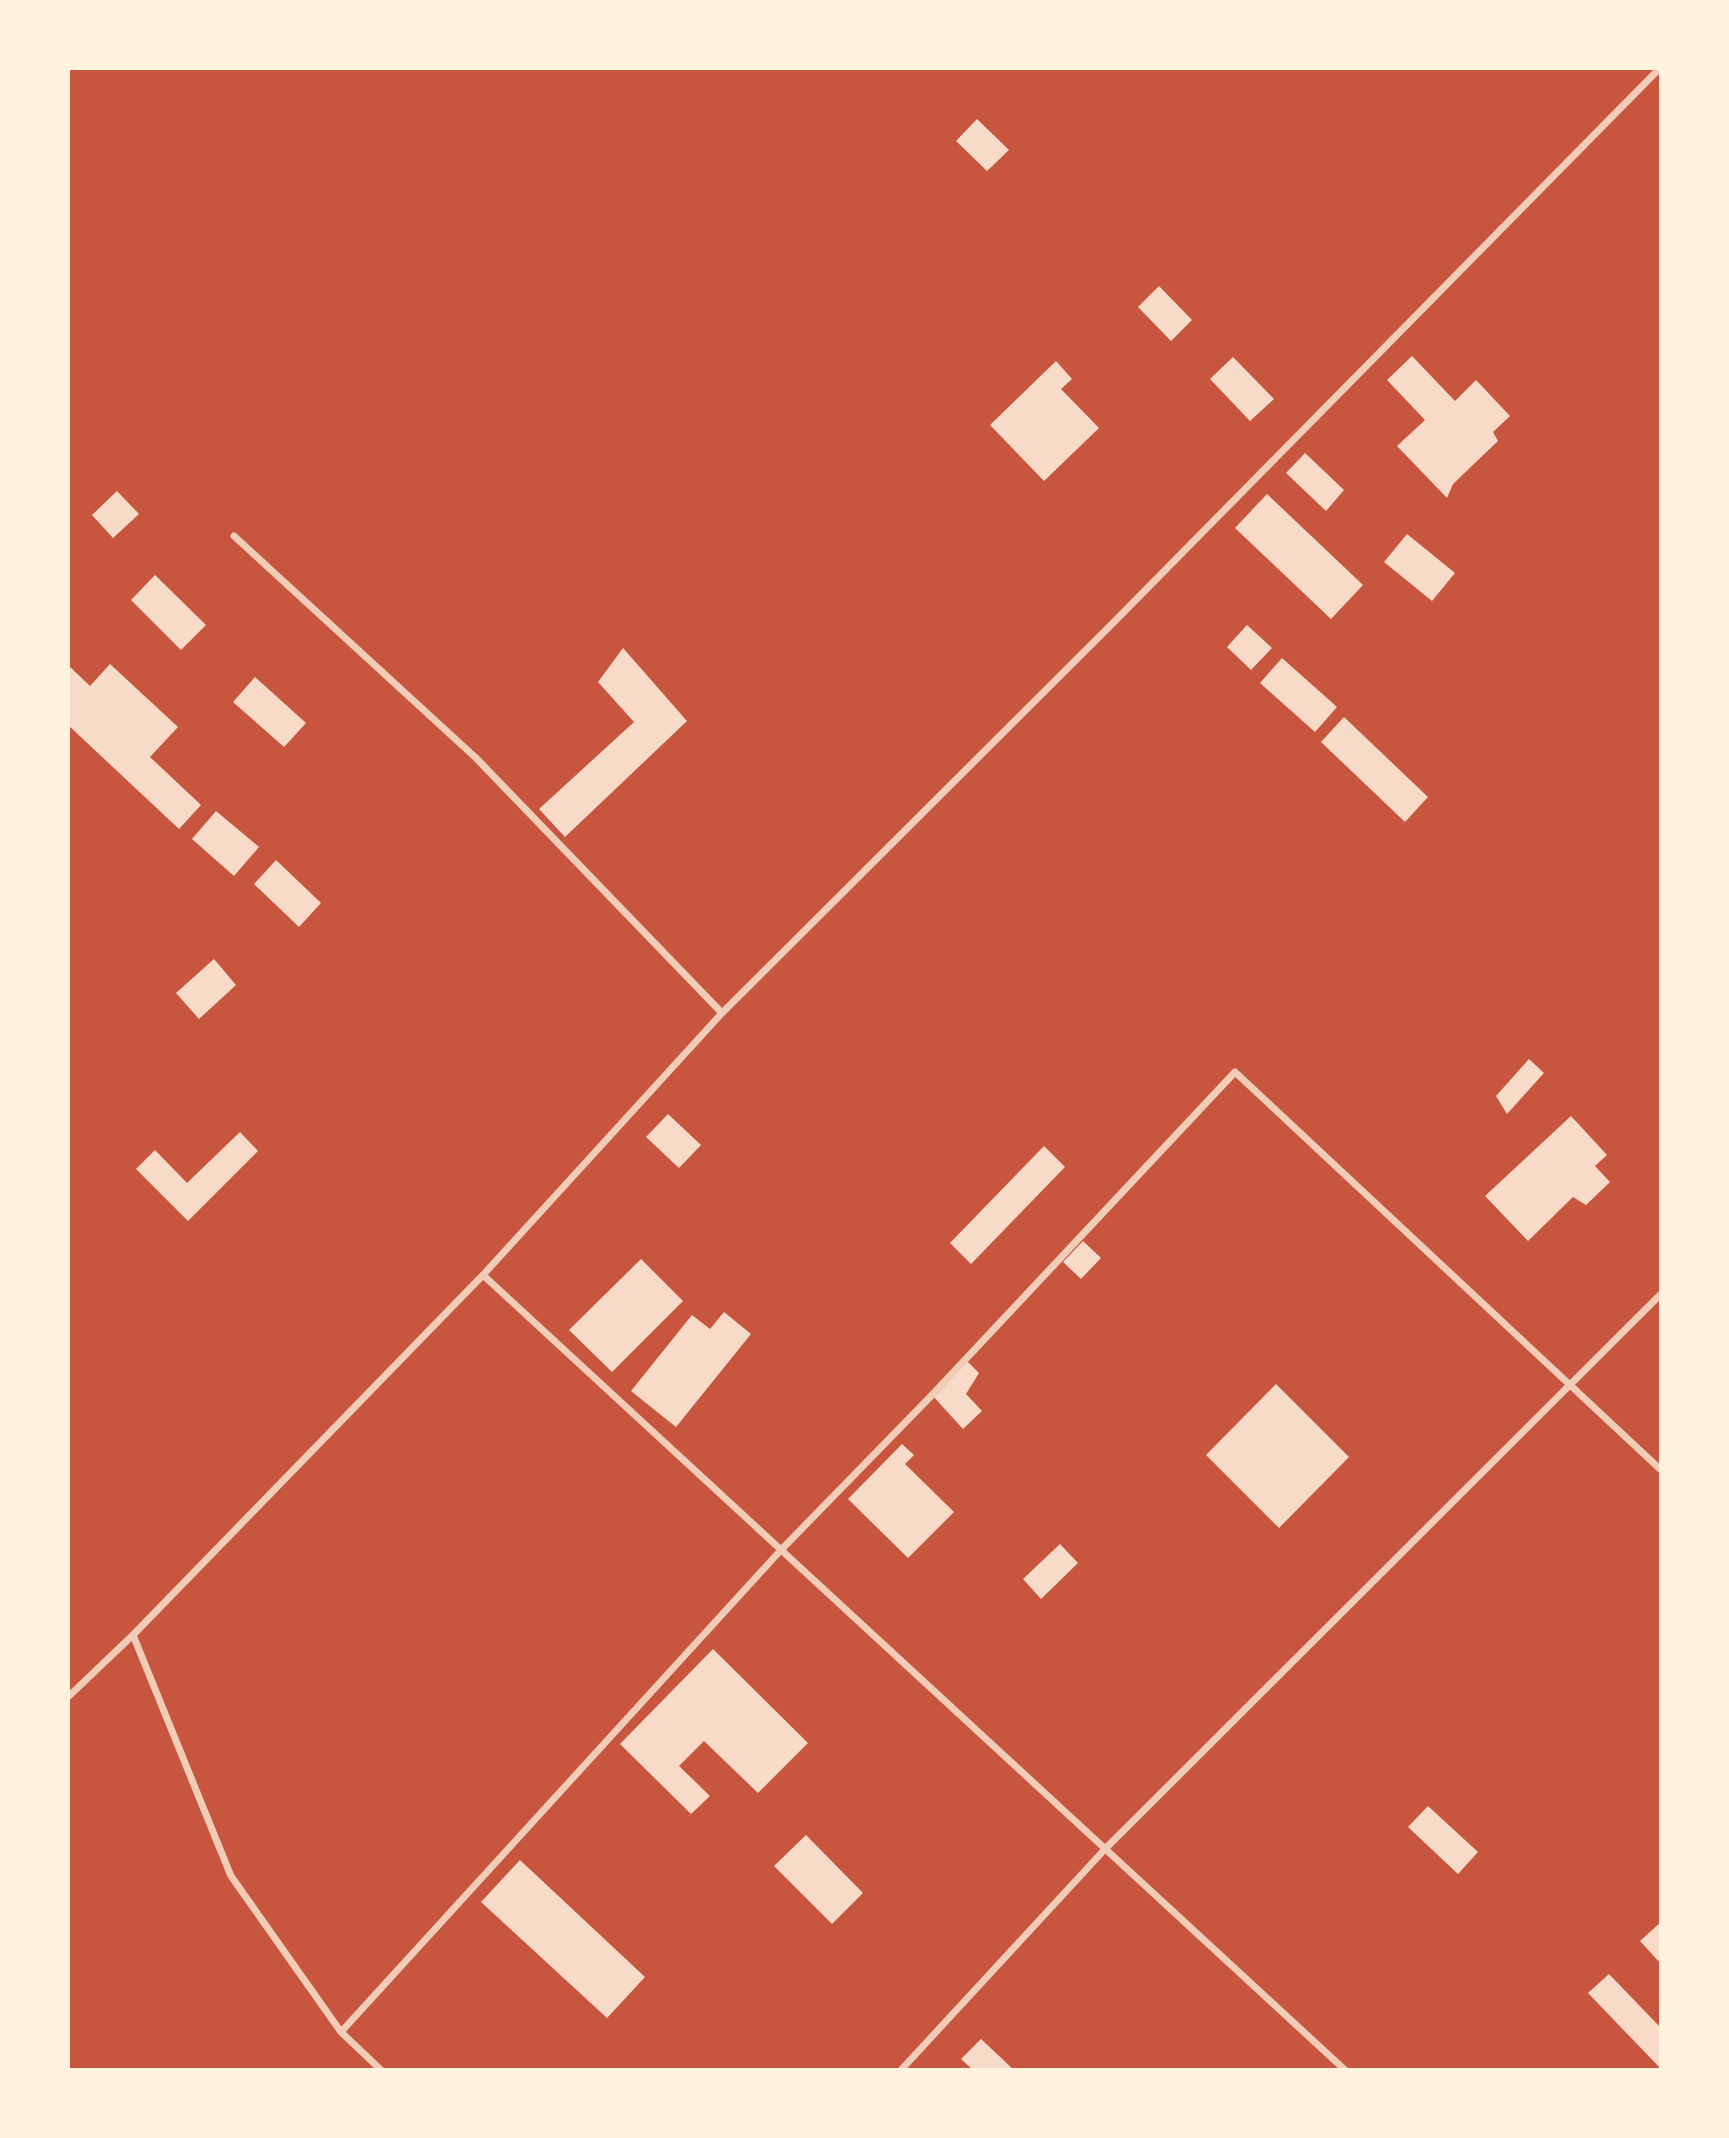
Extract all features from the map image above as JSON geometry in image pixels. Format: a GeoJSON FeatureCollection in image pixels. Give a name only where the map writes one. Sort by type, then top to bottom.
{"type":"FeatureCollection","features":[{"type":"Feature","properties":{"kind":"street"},"geometry":{"type":"LineString","coordinates":[[68,1697],[133,1635],[483,1275],[722,1013],[1123,613],[1660,68]]}},
{"type":"Feature","properties":{"kind":"street"},"geometry":{"type":"LineString","coordinates":[[234,536],[476,758],[722,1013]]}},
{"type":"Feature","properties":{"kind":"street"},"geometry":{"type":"LineString","coordinates":[[341,2032],[780,1551],[932,1395],[1235,1072],[1569,1387],[1661,1470]]}},
{"type":"Feature","properties":{"kind":"street"},"geometry":{"type":"LineString","coordinates":[[483,1275],[1345,2070]]}},
{"type":"Feature","properties":{"kind":"street"},"geometry":{"type":"LineString","coordinates":[[901,2070],[1106,1848],[1661,1294]]}},
{"type":"Feature","properties":{"kind":"street"},"geometry":{"type":"LineString","coordinates":[[133,1635],[231,1876],[341,2032],[380,2070]]}},
{"type":"Feature","properties":{"kind":"building"},"geometry":{"type":"Polygon","coordinates":[[[977,119],[1009,150],[987,171],[956,141],[977,119]]]}},
{"type":"Feature","properties":{"kind":"building"},"geometry":{"type":"Polygon","coordinates":[[[1159,286],[1192,320],[1171,341],[1138,307],[1159,286]]]}},
{"type":"Feature","properties":{"kind":"building"},"geometry":{"type":"Polygon","coordinates":[[[1412,356],[1455,401],[1476,380],[1510,416],[1493,432],[1498,441],[1453,484],[1447,498],[1397,446],[1425,420],[1387,380],[1412,356]]]}},
{"type":"Feature","properties":{"kind":"building"},"geometry":{"type":"Polygon","coordinates":[[[1233,357],[1274,399],[1250,421],[1210,379],[1233,357]]]}},
{"type":"Feature","properties":{"kind":"building"},"geometry":{"type":"Polygon","coordinates":[[[1056,361],[1072,379],[1061,389],[1099,428],[1044,481],[990,425],[1056,361]]]}},
{"type":"Feature","properties":{"kind":"building"},"geometry":{"type":"Polygon","coordinates":[[[1305,453],[1344,490],[1326,511],[1286,473],[1305,453]]]}},
{"type":"Feature","properties":{"kind":"building"},"geometry":{"type":"Polygon","coordinates":[[[117,491],[139,514],[113,538],[92,515],[117,491]]]}},
{"type":"Feature","properties":{"kind":"building"},"geometry":{"type":"Polygon","coordinates":[[[1267,494],[1363,585],[1331,619],[1235,528],[1267,494]]]}},
{"type":"Feature","properties":{"kind":"building"},"geometry":{"type":"Polygon","coordinates":[[[1407,534],[1455,573],[1432,601],[1384,562],[1407,534]]]}},
{"type":"Feature","properties":{"kind":"building"},"geometry":{"type":"Polygon","coordinates":[[[155,575],[206,625],[181,650],[131,600],[155,575]]]}},
{"type":"Feature","properties":{"kind":"building"},"geometry":{"type":"Polygon","coordinates":[[[1247,625],[1272,648],[1251,670],[1227,647],[1247,625]]]}},
{"type":"Feature","properties":{"kind":"building"},"geometry":{"type":"Polygon","coordinates":[[[623,648],[687,721],[565,837],[539,809],[634,722],[598,682],[623,648]]]}},
{"type":"Feature","properties":{"kind":"building"},"geometry":{"type":"Polygon","coordinates":[[[1282,658],[1337,707],[1315,732],[1260,683],[1282,658]]]}},
{"type":"Feature","properties":{"kind":"building"},"geometry":{"type":"Polygon","coordinates":[[[110,664],[178,727],[150,757],[201,805],[179,829],[68,725],[68,665],[90,686],[110,664]]]}},
{"type":"Feature","properties":{"kind":"building"},"geometry":{"type":"Polygon","coordinates":[[[255,677],[306,723],[284,747],[233,702],[255,677]]]}},
{"type":"Feature","properties":{"kind":"building"},"geometry":{"type":"Polygon","coordinates":[[[1344,717],[1428,797],[1405,822],[1321,742],[1344,717]]]}},
{"type":"Feature","properties":{"kind":"building"},"geometry":{"type":"Polygon","coordinates":[[[216,811],[259,847],[234,876],[192,839],[216,811]]]}},
{"type":"Feature","properties":{"kind":"building"},"geometry":{"type":"Polygon","coordinates":[[[276,860],[321,903],[299,927],[254,884],[276,860]]]}},
{"type":"Feature","properties":{"kind":"building"},"geometry":{"type":"Polygon","coordinates":[[[214,959],[236,985],[199,1019],[176,993],[214,959]]]}},
{"type":"Feature","properties":{"kind":"building"},"geometry":{"type":"Polygon","coordinates":[[[1529,1059],[1544,1073],[1507,1114],[1496,1096],[1529,1059]]]}},
{"type":"Feature","properties":{"kind":"building"},"geometry":{"type":"Polygon","coordinates":[[[668,1114],[701,1145],[679,1168],[646,1137],[668,1114]]]}},
{"type":"Feature","properties":{"kind":"building"},"geometry":{"type":"Polygon","coordinates":[[[1571,1116],[1607,1155],[1595,1166],[1610,1182],[1586,1205],[1573,1197],[1528,1241],[1485,1196],[1571,1116]]]}},
{"type":"Feature","properties":{"kind":"building"},"geometry":{"type":"Polygon","coordinates":[[[240,1132],[258,1151],[188,1221],[136,1169],[155,1150],[187,1183],[240,1132]]]}},
{"type":"Feature","properties":{"kind":"building"},"geometry":{"type":"Polygon","coordinates":[[[1044,1146],[1065,1167],[971,1264],[950,1243],[1044,1146]]]}},
{"type":"Feature","properties":{"kind":"building"},"geometry":{"type":"Polygon","coordinates":[[[1083,1241],[1101,1258],[1081,1279],[1063,1262],[1083,1241]]]}},
{"type":"Feature","properties":{"kind":"building"},"geometry":{"type":"Polygon","coordinates":[[[641,1259],[683,1301],[612,1372],[569,1330],[641,1259]]]}},
{"type":"Feature","properties":{"kind":"building"},"geometry":{"type":"Polygon","coordinates":[[[724,1312],[751,1334],[676,1427],[631,1391],[692,1315],[710,1329],[724,1312]]]}},
{"type":"Feature","properties":{"kind":"building"},"geometry":{"type":"Polygon","coordinates":[[[967,1361],[979,1373],[966,1394],[982,1411],[963,1429],[932,1395],[967,1361]]]}},
{"type":"Feature","properties":{"kind":"building"},"geometry":{"type":"Polygon","coordinates":[[[1276,1384],[1349,1457],[1279,1528],[1206,1455],[1276,1384]]]}},
{"type":"Feature","properties":{"kind":"building"},"geometry":{"type":"Polygon","coordinates":[[[902,1444],[914,1455],[905,1464],[954,1512],[908,1558],[848,1499],[902,1444]]]}},
{"type":"Feature","properties":{"kind":"building"},"geometry":{"type":"Polygon","coordinates":[[[1060,1544],[1078,1563],[1041,1599],[1023,1579],[1060,1544]]]}},
{"type":"Feature","properties":{"kind":"building"},"geometry":{"type":"Polygon","coordinates":[[[713,1649],[808,1743],[758,1793],[704,1741],[679,1766],[710,1796],[691,1814],[620,1744],[713,1649]]]}},
{"type":"Feature","properties":{"kind":"building"},"geometry":{"type":"Polygon","coordinates":[[[1428,1806],[1478,1852],[1458,1874],[1408,1827],[1428,1806]]]}},
{"type":"Feature","properties":{"kind":"building"},"geometry":{"type":"Polygon","coordinates":[[[806,1835],[863,1893],[832,1924],[774,1866],[806,1835]]]}},
{"type":"Feature","properties":{"kind":"building"},"geometry":{"type":"Polygon","coordinates":[[[520,1860],[645,1977],[607,2018],[481,1902],[520,1860]]]}},
{"type":"Feature","properties":{"kind":"building"},"geometry":{"type":"Polygon","coordinates":[[[1661,1922],[1661,1964],[1640,1941],[1661,1922]]]}},
{"type":"Feature","properties":{"kind":"building"},"geometry":{"type":"Polygon","coordinates":[[[1609,1974],[1661,2028],[1661,2069],[1588,1993],[1609,1974]]]}},
{"type":"Feature","properties":{"kind":"building"},"geometry":{"type":"Polygon","coordinates":[[[981,2039],[1014,2070],[973,2070],[961,2059],[981,2039]]]}}]}
